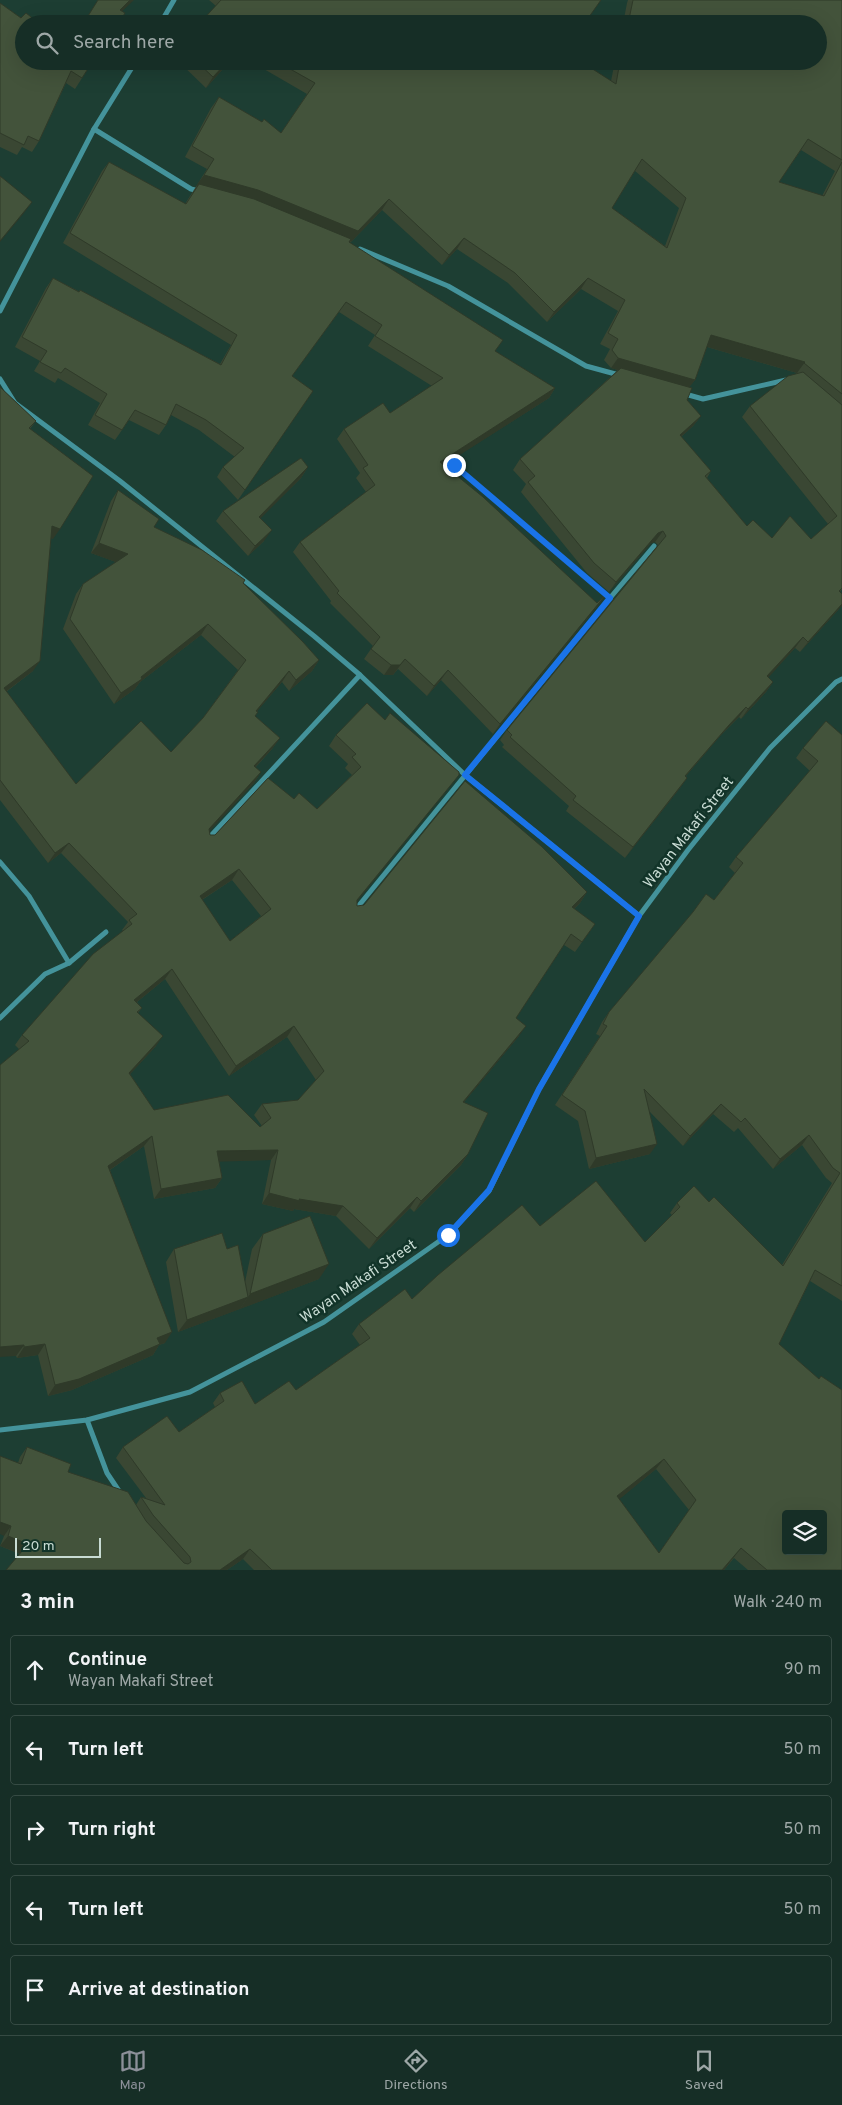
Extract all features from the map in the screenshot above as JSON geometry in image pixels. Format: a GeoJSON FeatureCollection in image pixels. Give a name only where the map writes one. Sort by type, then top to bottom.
{"type":"FeatureCollection","features":[{"type":"Feature","properties":{"kind":"street"},"geometry":{"type":"LineString","coordinates":[[165,15],[174,0]]}},
{"type":"Feature","properties":{"kind":"street"},"geometry":{"type":"LineString","coordinates":[[0,311],[94,129],[130,70]]}},
{"type":"Feature","properties":{"kind":"street"},"geometry":{"type":"LineString","coordinates":[[94,129],[191,189],[210,194]]}},
{"type":"Feature","properties":{"kind":"street"},"geometry":{"type":"LineString","coordinates":[[356,248],[448,286],[586,366],[622,376]]}},
{"type":"Feature","properties":{"kind":"street"},"geometry":{"type":"LineString","coordinates":[[676,392],[703,399],[797,378]]}},
{"type":"Feature","properties":{"kind":"street"},"geometry":{"type":"LineString","coordinates":[[0,379],[15,402],[128,488],[314,636],[360,675],[465,775],[639,916]]}},
{"type":"Feature","properties":{"kind":"street"},"geometry":{"type":"LineString","coordinates":[[353,913],[654,546]]}},
{"type":"Feature","properties":{"kind":"street"},"geometry":{"type":"LineString","coordinates":[[205,842],[360,675]]}},
{"type":"Feature","properties":{"kind":"street","name":"Wayan Makafi Street"},"geometry":{"type":"LineString","coordinates":[[0,1430],[88,1420],[190,1392],[324,1322],[448,1235],[489,1190],[539,1089],[639,916],[688,850],[770,748],[836,682],[842,679]]}},
{"type":"Feature","properties":{"kind":"street"},"geometry":{"type":"LineString","coordinates":[[0,862],[29,896],[69,963]]}},
{"type":"Feature","properties":{"kind":"street"},"geometry":{"type":"LineString","coordinates":[[0,1018],[45,974],[69,963],[106,932]]}},
{"type":"Feature","properties":{"kind":"street"},"geometry":{"type":"LineString","coordinates":[[88,1420],[107,1473],[122,1496]]}},
{"type":"Feature","properties":{"kind":"lane"},"geometry":{"type":"LineString","coordinates":[[454,465],[610,598]]}},
{"type":"Feature","properties":{"kind":"building"},"geometry":{"type":"Polygon","coordinates":[[[98,0],[130,0],[120,10],[125,13],[124,15],[89,15],[98,0]]]}},
{"type":"Feature","properties":{"kind":"building"},"geometry":{"type":"Polygon","coordinates":[[[221,0],[601,0],[590,15],[207,15],[221,0]]]}},
{"type":"Feature","properties":{"kind":"building"},"geometry":{"type":"Polygon","coordinates":[[[633,0],[842,0],[842,160],[808,139],[779,182],[824,196],[842,162],[842,394],[805,362],[711,335],[695,380],[618,358],[612,350],[618,339],[608,333],[625,300],[588,278],[554,312],[515,273],[464,238],[449,255],[389,199],[358,231],[258,190],[204,175],[214,159],[192,146],[219,97],[262,122],[264,119],[281,133],[315,83],[292,70],[594,70],[616,84],[618,70],[827,70],[827,15],[630,15],[633,0]],[[642,159],[612,208],[667,248],[686,198],[642,159]]]}},
{"type":"Feature","properties":{"kind":"building"},"geometry":{"type":"Polygon","coordinates":[[[0,3],[17,15],[15,15],[15,70],[87,70],[82,78],[71,71],[39,141],[28,136],[24,145],[0,133],[0,3]]]}},
{"type":"Feature","properties":{"kind":"building"},"geometry":{"type":"Polygon","coordinates":[[[206,70],[220,70],[213,77],[206,70]]]}},
{"type":"Feature","properties":{"kind":"building"},"geometry":{"type":"Polygon","coordinates":[[[109,162],[186,204],[199,184],[254,199],[351,239],[349,242],[503,340],[495,351],[555,388],[440,462],[483,497],[597,603],[608,592],[500,724],[448,670],[434,686],[405,659],[400,665],[391,665],[371,649],[380,637],[337,593],[339,591],[300,542],[375,485],[363,468],[368,465],[344,429],[383,403],[390,413],[443,378],[375,336],[382,325],[346,302],[292,376],[313,391],[245,490],[223,467],[244,448],[206,420],[176,404],[166,425],[135,410],[122,430],[95,415],[107,394],[65,368],[61,373],[40,362],[47,351],[22,337],[53,278],[79,292],[80,290],[221,365],[237,335],[70,233],[109,162]]]}},
{"type":"Feature","properties":{"kind":"building"},"geometry":{"type":"Polygon","coordinates":[[[0,176],[32,202],[0,241],[0,176]]]}},
{"type":"Feature","properties":{"kind":"building"},"geometry":{"type":"Polygon","coordinates":[[[621,368],[692,388],[687,400],[701,416],[680,435],[711,471],[705,476],[747,526],[753,520],[772,538],[790,516],[811,539],[837,516],[750,406],[788,376],[803,372],[842,405],[842,588],[839,591],[842,594],[842,604],[808,642],[803,637],[767,676],[773,682],[748,709],[746,707],[729,725],[685,776],[687,778],[633,847],[573,800],[576,796],[510,737],[512,735],[507,730],[666,536],[663,531],[658,533],[616,582],[594,563],[528,482],[535,476],[520,459],[621,368]]]}},
{"type":"Feature","properties":{"kind":"building"},"geometry":{"type":"Polygon","coordinates":[[[0,387],[36,421],[29,428],[93,476],[60,529],[52,526],[40,661],[4,688],[76,784],[141,721],[171,752],[203,718],[246,660],[208,624],[141,677],[142,679],[121,693],[70,619],[83,584],[128,554],[99,543],[118,490],[159,519],[154,527],[202,550],[245,580],[243,583],[319,660],[296,680],[289,671],[256,711],[258,712],[255,716],[280,738],[254,766],[261,772],[209,829],[210,835],[215,835],[268,778],[294,799],[299,793],[317,809],[361,767],[352,757],[356,754],[336,735],[367,703],[385,720],[390,713],[459,772],[459,775],[357,900],[357,906],[364,905],[465,781],[541,846],[587,892],[572,907],[595,924],[582,942],[571,934],[516,1018],[526,1026],[463,1102],[488,1113],[468,1154],[421,1201],[417,1197],[377,1238],[343,1206],[299,1199],[300,1201],[269,1193],[278,1150],[217,1151],[222,1178],[161,1189],[152,1136],[108,1166],[172,1332],[157,1338],[160,1344],[79,1379],[55,1385],[45,1344],[24,1347],[24,1345],[0,1347],[0,1065],[29,1041],[22,1035],[93,954],[132,924],[129,920],[137,914],[69,843],[55,853],[0,780],[0,387]],[[239,869],[200,896],[230,941],[271,909],[239,869]],[[172,969],[134,1000],[142,1008],[137,1012],[163,1036],[129,1073],[154,1110],[228,1095],[260,1127],[271,1118],[262,1104],[298,1100],[324,1071],[294,1026],[236,1066],[172,969]]]}},
{"type":"Feature","properties":{"kind":"building"},"geometry":{"type":"Polygon","coordinates":[[[301,458],[308,467],[259,517],[272,530],[255,546],[223,511],[301,458]]]}},
{"type":"Feature","properties":{"kind":"building"},"geometry":{"type":"Polygon","coordinates":[[[826,721],[842,735],[842,1286],[815,1270],[779,1344],[819,1379],[821,1376],[842,1390],[842,1570],[767,1570],[741,1548],[722,1570],[272,1570],[250,1549],[220,1570],[6,1570],[28,1544],[8,1536],[11,1526],[0,1522],[0,1456],[21,1464],[27,1447],[71,1464],[68,1472],[128,1492],[146,1521],[184,1563],[188,1564],[191,1562],[190,1557],[153,1515],[141,1497],[165,1505],[123,1447],[167,1416],[179,1432],[224,1401],[220,1393],[242,1381],[255,1404],[289,1381],[296,1390],[370,1338],[359,1324],[405,1289],[412,1299],[522,1205],[540,1226],[596,1181],[645,1242],[680,1207],[677,1203],[694,1186],[709,1202],[714,1197],[783,1266],[840,1173],[833,1168],[809,1135],[780,1159],[745,1118],[741,1122],[721,1104],[690,1136],[644,1089],[657,1144],[596,1158],[585,1111],[562,1095],[607,1026],[603,1024],[609,1012],[706,894],[714,900],[743,863],[736,857],[818,761],[803,748],[826,721]],[[664,1459],[617,1496],[659,1553],[696,1500],[664,1459]]]}},
{"type":"Feature","properties":{"kind":"building"},"geometry":{"type":"Polygon","coordinates":[[[310,1216],[329,1264],[250,1294],[263,1234],[310,1216]]]}},
{"type":"Feature","properties":{"kind":"building"},"geometry":{"type":"Polygon","coordinates":[[[222,1233],[227,1249],[238,1245],[248,1297],[187,1320],[174,1249],[222,1233]]]}},
{"type":"Feature","properties":{"kind":"route"},"geometry":{"type":"LineString","coordinates":[[448,1235],[489,1190],[539,1089],[639,916],[465,775],[610,598],[454,465]]}}]}
